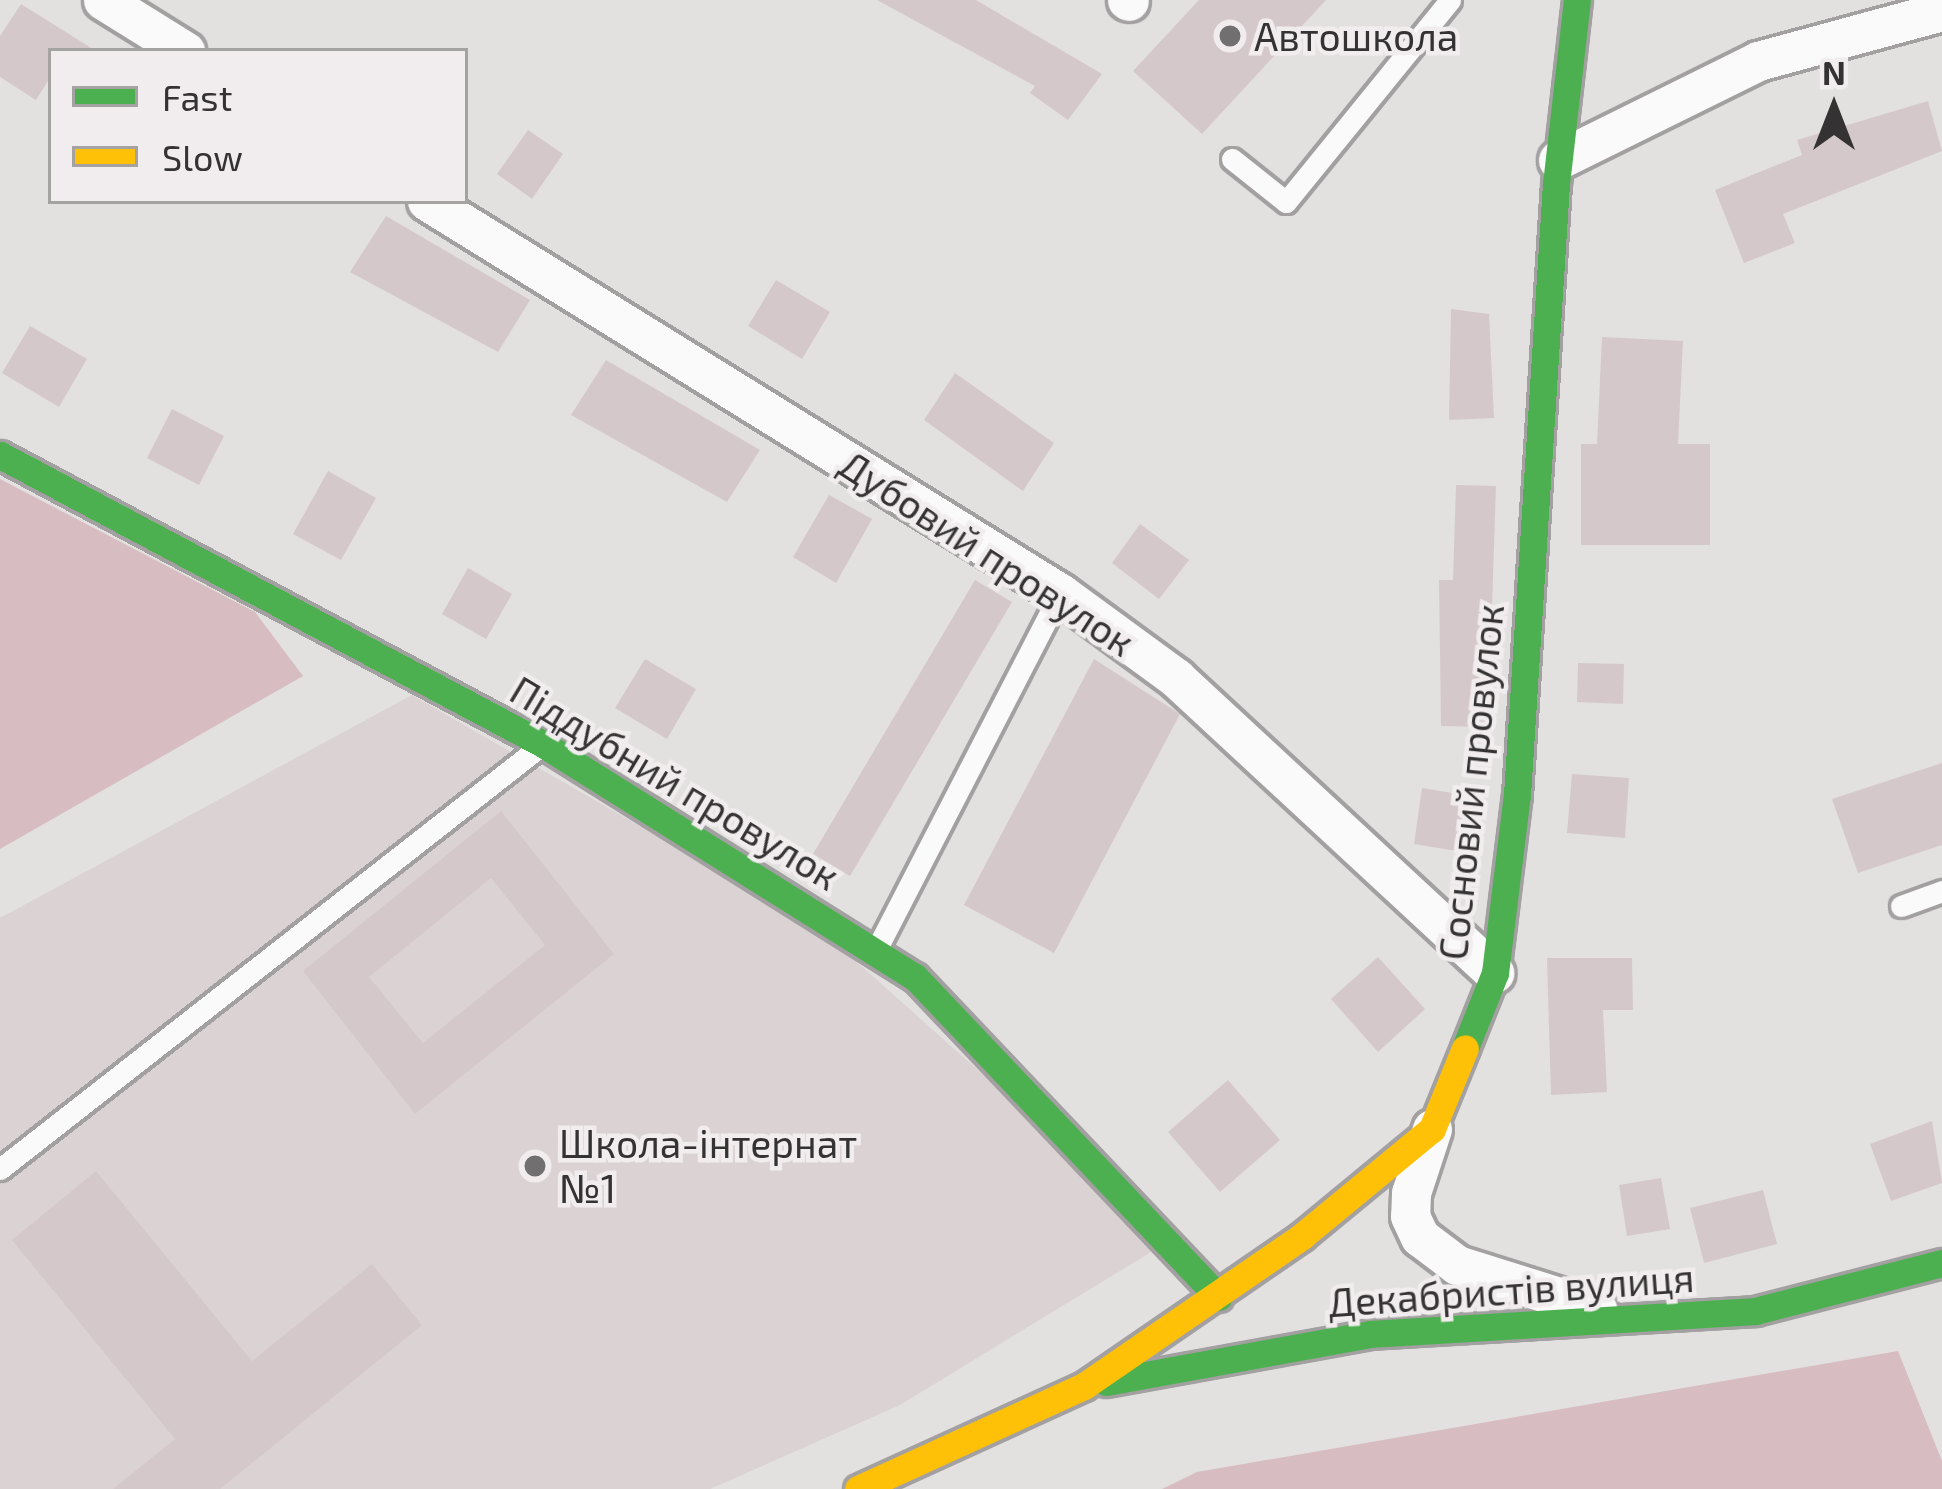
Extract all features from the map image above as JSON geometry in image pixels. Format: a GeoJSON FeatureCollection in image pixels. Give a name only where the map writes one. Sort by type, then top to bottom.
{"type":"FeatureCollection","features":[{"type":"Feature","properties":{"kind":"street"},"geometry":{"type":"LineString","coordinates":[[103,0],[180,48]]}},
{"type":"Feature","properties":{"kind":"street","name":"Сосновий провулок"},"geometry":{"type":"LineString","coordinates":[[1084,1386],[1220,1297],[1432,1130],[1495,973],[1516,795],[1558,160],[1577,0]]}},
{"type":"Feature","properties":{"kind":"street"},"geometry":{"type":"LineString","coordinates":[[1558,160],[1758,61],[1942,11]]}},
{"type":"Feature","properties":{"kind":"street","name":"Дубовий провулок"},"geometry":{"type":"LineString","coordinates":[[433,204],[1060,593],[1176,678],[1495,973]]}},
{"type":"Feature","properties":{"kind":"street","name":"Піддубний провулок"},"geometry":{"type":"LineString","coordinates":[[0,455],[543,744],[915,977],[1220,1297]]}},
{"type":"Feature","properties":{"kind":"street"},"geometry":{"type":"LineString","coordinates":[[1432,1130],[1411,1192],[1410,1216],[1420,1237],[1457,1265],[1630,1319]]}},
{"type":"Feature","properties":{"kind":"street","name":"Декабристів вулиця"},"geometry":{"type":"LineString","coordinates":[[1084,1386],[1370,1334],[1755,1311],[1942,1263]]}},
{"type":"Feature","properties":{"kind":"street"},"geometry":{"type":"LineString","coordinates":[[858,1489],[1084,1386]]}},
{"type":"Feature","properties":{"kind":"lane"},"geometry":{"type":"LineString","coordinates":[[1232,159],[1286,202],[1450,0]]}},
{"type":"Feature","properties":{"kind":"lane"},"geometry":{"type":"LineString","coordinates":[[875,952],[1060,593]]}},
{"type":"Feature","properties":{"kind":"lane"},"geometry":{"type":"LineString","coordinates":[[0,1169],[543,744]]}},
{"type":"Feature","properties":{"kind":"lane"},"geometry":{"type":"LineString","coordinates":[[1901,906],[1942,891]]}},
{"type":"Feature","properties":{"kind":"shaded area"},"geometry":{"type":"Polygon","coordinates":[[[0,479],[255,612],[303,676],[0,849],[0,479]]]}},
{"type":"Feature","properties":{"kind":"shaded area","name":"Школа-інтернат №1"},"geometry":{"type":"Polygon","coordinates":[[[412,695],[822,931],[989,1080],[1151,1252],[900,1405],[710,1489],[0,1489],[0,918],[412,695]]]}},
{"type":"Feature","properties":{"kind":"shaded area"},"geometry":{"type":"Polygon","coordinates":[[[1898,1351],[1942,1461],[1942,1489],[1162,1489],[1197,1472],[1898,1351]]]}},
{"type":"Feature","properties":{"kind":"building"},"geometry":{"type":"Polygon","coordinates":[[[877,0],[976,0],[1102,74],[1068,120],[1030,93],[1035,86],[877,0]]]}},
{"type":"Feature","properties":{"kind":"building","name":"Автошкола"},"geometry":{"type":"Polygon","coordinates":[[[1199,0],[1326,0],[1202,134],[1133,71],[1199,0]]]}},
{"type":"Feature","properties":{"kind":"building"},"geometry":{"type":"Polygon","coordinates":[[[21,4],[91,48],[48,48],[48,81],[36,100],[0,77],[0,36],[21,4]]]}},
{"type":"Feature","properties":{"kind":"building"},"geometry":{"type":"Polygon","coordinates":[[[1928,101],[1942,151],[1783,214],[1795,243],[1744,263],[1715,190],[1802,155],[1797,140],[1928,101]]]}},
{"type":"Feature","properties":{"kind":"building"},"geometry":{"type":"Polygon","coordinates":[[[528,130],[563,154],[532,199],[497,174],[528,130]]]}},
{"type":"Feature","properties":{"kind":"building"},"geometry":{"type":"Polygon","coordinates":[[[386,216],[530,300],[498,352],[350,272],[386,216]]]}},
{"type":"Feature","properties":{"kind":"building"},"geometry":{"type":"Polygon","coordinates":[[[776,280],[830,312],[802,359],[748,326],[776,280]]]}},
{"type":"Feature","properties":{"kind":"building"},"geometry":{"type":"Polygon","coordinates":[[[1451,309],[1489,314],[1494,418],[1449,420],[1451,309]]]}},
{"type":"Feature","properties":{"kind":"building"},"geometry":{"type":"Polygon","coordinates":[[[30,326],[87,359],[59,407],[2,373],[30,326]]]}},
{"type":"Feature","properties":{"kind":"building"},"geometry":{"type":"Polygon","coordinates":[[[1602,337],[1683,341],[1678,444],[1710,444],[1710,545],[1581,545],[1581,444],[1597,444],[1602,337]]]}},
{"type":"Feature","properties":{"kind":"building"},"geometry":{"type":"Polygon","coordinates":[[[606,360],[760,450],[727,502],[571,415],[606,360]]]}},
{"type":"Feature","properties":{"kind":"building"},"geometry":{"type":"Polygon","coordinates":[[[955,373],[1054,443],[1023,491],[924,420],[955,373]]]}},
{"type":"Feature","properties":{"kind":"building"},"geometry":{"type":"Polygon","coordinates":[[[172,409],[224,436],[199,485],[147,458],[172,409]]]}},
{"type":"Feature","properties":{"kind":"building"},"geometry":{"type":"Polygon","coordinates":[[[328,471],[376,498],[341,560],[293,534],[328,471]]]}},
{"type":"Feature","properties":{"kind":"building"},"geometry":{"type":"Polygon","coordinates":[[[1456,485],[1496,486],[1488,727],[1441,726],[1439,580],[1453,580],[1456,485]]]}},
{"type":"Feature","properties":{"kind":"building"},"geometry":{"type":"Polygon","coordinates":[[[829,495],[872,519],[836,583],[793,557],[829,495]]]}},
{"type":"Feature","properties":{"kind":"building"},"geometry":{"type":"Polygon","coordinates":[[[1140,524],[1189,560],[1159,599],[1112,563],[1140,524]]]}},
{"type":"Feature","properties":{"kind":"building"},"geometry":{"type":"Polygon","coordinates":[[[468,568],[512,594],[486,639],[442,614],[468,568]]]}},
{"type":"Feature","properties":{"kind":"building"},"geometry":{"type":"Polygon","coordinates":[[[975,580],[1012,602],[850,876],[813,854],[975,580]]]}},
{"type":"Feature","properties":{"kind":"building"},"geometry":{"type":"Polygon","coordinates":[[[645,659],[696,689],[667,739],[615,708],[645,659]]]}},
{"type":"Feature","properties":{"kind":"building"},"geometry":{"type":"Polygon","coordinates":[[[1094,659],[1180,714],[1054,953],[964,905],[1094,659]]]}},
{"type":"Feature","properties":{"kind":"building"},"geometry":{"type":"Polygon","coordinates":[[[1578,663],[1624,664],[1623,704],[1577,702],[1578,663]]]}},
{"type":"Feature","properties":{"kind":"building"},"geometry":{"type":"Polygon","coordinates":[[[1942,763],[1942,845],[1858,873],[1832,799],[1942,763]]]}},
{"type":"Feature","properties":{"kind":"building"},"geometry":{"type":"Polygon","coordinates":[[[1572,774],[1629,778],[1625,838],[1567,833],[1572,774]]]}},
{"type":"Feature","properties":{"kind":"building"},"geometry":{"type":"Polygon","coordinates":[[[1422,788],[1477,797],[1469,853],[1414,844],[1422,788]]]}},
{"type":"Feature","properties":{"kind":"building"},"geometry":{"type":"Polygon","coordinates":[[[501,811],[614,954],[415,1114],[303,971],[501,811]],[[491,878],[369,977],[423,1043],[545,945],[491,878]]]}},
{"type":"Feature","properties":{"kind":"building"},"geometry":{"type":"Polygon","coordinates":[[[1378,957],[1425,1009],[1378,1052],[1331,999],[1378,957]]]}},
{"type":"Feature","properties":{"kind":"building"},"geometry":{"type":"Polygon","coordinates":[[[1547,958],[1632,958],[1633,1010],[1603,1010],[1607,1092],[1551,1095],[1547,958]]]}},
{"type":"Feature","properties":{"kind":"building"},"geometry":{"type":"Polygon","coordinates":[[[1228,1080],[1280,1140],[1220,1192],[1168,1132],[1228,1080]]]}},
{"type":"Feature","properties":{"kind":"building"},"geometry":{"type":"Polygon","coordinates":[[[1932,1121],[1942,1183],[1891,1201],[1870,1144],[1932,1121]]]}},
{"type":"Feature","properties":{"kind":"building"},"geometry":{"type":"Polygon","coordinates":[[[96,1171],[252,1361],[372,1264],[422,1325],[220,1489],[113,1489],[175,1439],[12,1240],[96,1171]]]}},
{"type":"Feature","properties":{"kind":"building"},"geometry":{"type":"Polygon","coordinates":[[[1661,1178],[1670,1229],[1627,1236],[1619,1185],[1661,1178]]]}},
{"type":"Feature","properties":{"kind":"building"},"geometry":{"type":"Polygon","coordinates":[[[1763,1190],[1777,1244],[1704,1263],[1690,1208],[1763,1190]]]}},
{"type":"Feature","properties":{"kind":"traffic: fast"},"geometry":{"type":"LineString","coordinates":[[1465,1048],[1495,973],[1517,795],[1556,184],[1577,0]]}},
{"type":"Feature","properties":{"kind":"traffic: fast"},"geometry":{"type":"LineString","coordinates":[[0,455],[543,744],[915,977],[1219,1297]]}},
{"type":"Feature","properties":{"kind":"traffic: fast"},"geometry":{"type":"LineString","coordinates":[[1106,1382],[1370,1334],[1755,1311],[1942,1263]]}},
{"type":"Feature","properties":{"kind":"traffic: slow"},"geometry":{"type":"LineString","coordinates":[[858,1489],[1084,1386],[1302,1236],[1432,1129],[1465,1048]]}},
{"type":"Feature","properties":{"kind":"place","name":"Автошкола"},"geometry":{"type":"Point","coordinates":[1230,36]}},
{"type":"Feature","properties":{"kind":"place","name":"Школа-інтернат №1"},"geometry":{"type":"Point","coordinates":[535,1166]}}]}
